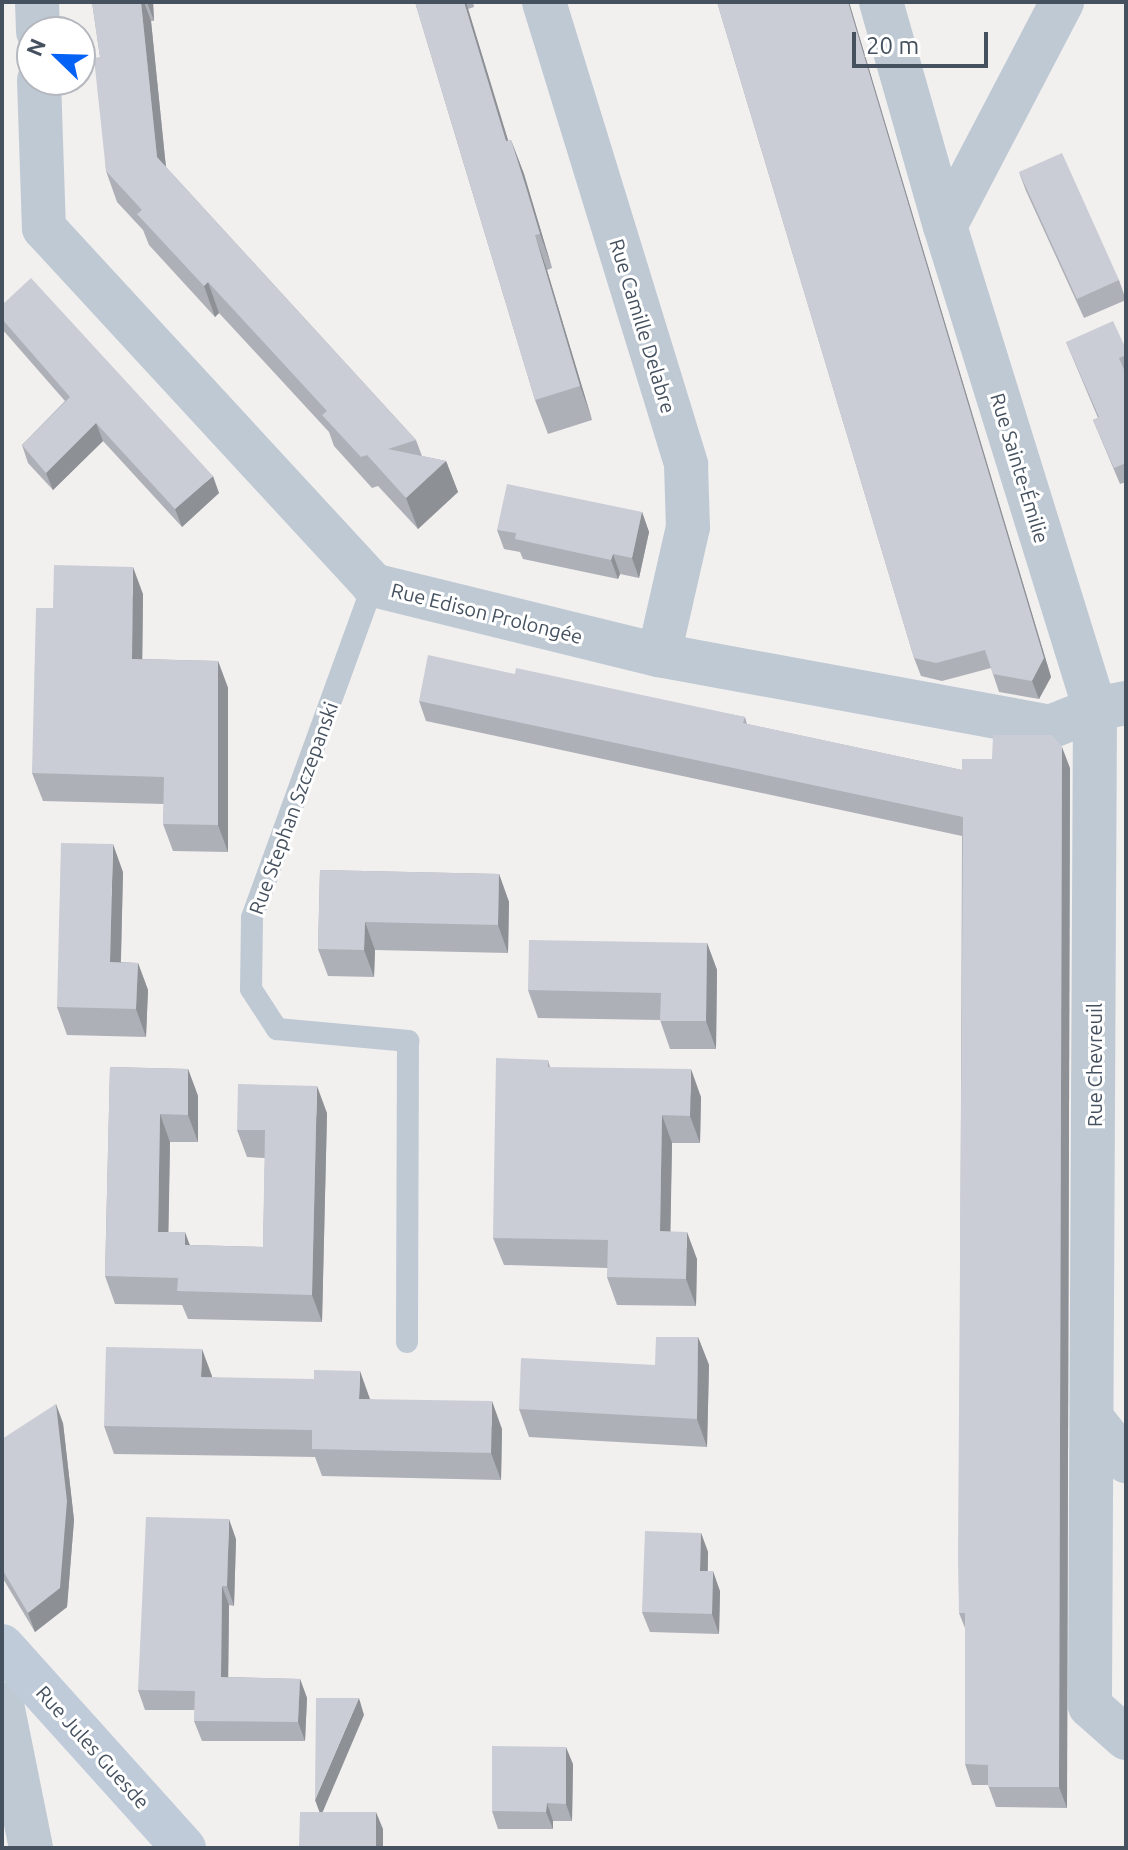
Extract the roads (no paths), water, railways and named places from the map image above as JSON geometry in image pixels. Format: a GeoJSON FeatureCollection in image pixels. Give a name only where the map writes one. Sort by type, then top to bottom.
{"type":"FeatureCollection","features":[{"type":"Feature","properties":{"kind":"street","name":"Rue Camille Delabre"},"geometry":{"type":"LineString","coordinates":[[544,2],[686,465],[688,527],[659,655]]}},
{"type":"Feature","properties":{"kind":"street","name":"Rue Sainte-Émilie"},"geometry":{"type":"LineString","coordinates":[[881,2],[945,226],[1111,706]]}},
{"type":"Feature","properties":{"kind":"street"},"geometry":{"type":"LineString","coordinates":[[945,226],[1062,2]]}},
{"type":"Feature","properties":{"kind":"street","name":"Rue Edison Prolongée"},"geometry":{"type":"LineString","coordinates":[[40,96],[44,228],[373,585],[659,655],[1050,727],[1111,706]]}},
{"type":"Feature","properties":{"kind":"street","name":"Rue Chevreuil"},"geometry":{"type":"LineString","coordinates":[[1111,706],[1093,1420],[1090,1706],[1126,1738]]}},
{"type":"Feature","properties":{"kind":"street"},"geometry":{"type":"LineString","coordinates":[[1093,1420],[1126,1461]]}},
{"type":"Feature","properties":{"kind":"street","name":"Rue Jules Guesde"},"geometry":{"type":"LineString","coordinates":[[6,1663],[184,1848]]}},
{"type":"Feature","properties":{"kind":"street"},"geometry":{"type":"LineString","coordinates":[[2,1704],[31,1848]]}},
{"type":"Feature","properties":{"kind":"lane","name":"Rue Stephan Szczepanski"},"geometry":{"type":"LineString","coordinates":[[373,585],[252,918],[251,989],[277,1029],[408,1041],[407,1342]]}}]}
